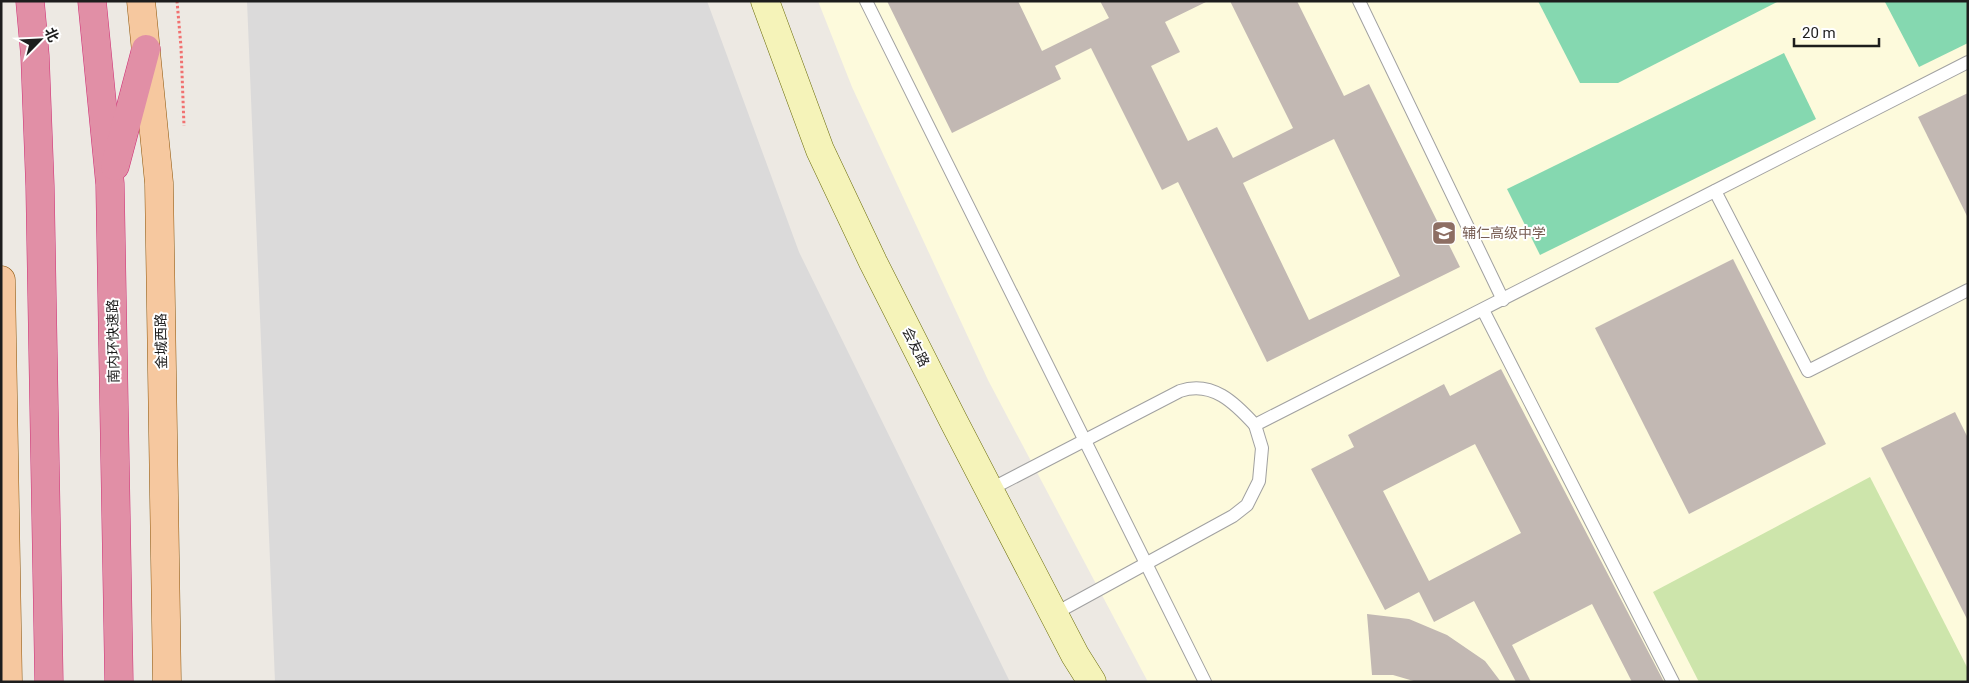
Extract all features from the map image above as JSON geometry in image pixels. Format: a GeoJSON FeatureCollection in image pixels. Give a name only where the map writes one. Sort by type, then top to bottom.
{"type":"FeatureCollection","features":[{"type":"Feature","properties":{"kind":"highway"},"geometry":{"type":"LineString","coordinates":[[30,1],[36,56],[40,186],[49,682]]}},
{"type":"Feature","properties":{"kind":"highway","name":"南内环快速路"},"geometry":{"type":"LineString","coordinates":[[92,1],[110,184],[119,682]]}},
{"type":"Feature","properties":{"kind":"highway"},"geometry":{"type":"LineString","coordinates":[[110,184],[146,49]]}},
{"type":"Feature","properties":{"kind":"main road","name":"金城西路"},"geometry":{"type":"LineString","coordinates":[[140,1],[158,183],[167,682]]}},
{"type":"Feature","properties":{"kind":"main road"},"geometry":{"type":"LineString","coordinates":[[1,280],[8,682]]}},
{"type":"Feature","properties":{"kind":"street","name":"会友路"},"geometry":{"type":"LineString","coordinates":[[765,1],[820,150],[873,262],[989,490],[1092,682]]}},
{"type":"Feature","properties":{"kind":"lane"},"geometry":{"type":"LineString","coordinates":[[866,1],[1205,682]]}},
{"type":"Feature","properties":{"kind":"lane"},"geometry":{"type":"LineString","coordinates":[[1359,1],[1503,300]]}},
{"type":"Feature","properties":{"kind":"lane"},"geometry":{"type":"LineString","coordinates":[[1255,425],[1968,62]]}},
{"type":"Feature","properties":{"kind":"lane"},"geometry":{"type":"LineString","coordinates":[[1715,191],[1808,371],[1968,290]]}},
{"type":"Feature","properties":{"kind":"lane"},"geometry":{"type":"LineString","coordinates":[[1482,310],[1673,682]]}},
{"type":"Feature","properties":{"kind":"lane"},"geometry":{"type":"LineString","coordinates":[[989,490],[1180,391],[1192,387],[1217,392],[1238,406],[1255,425],[1262,448],[1259,481],[1247,506],[1054,614]]}},
{"type":"Feature","properties":{"kind":"shaded area"},"geometry":{"type":"Polygon","coordinates":[[[247,1],[707,1],[799,252],[1010,682],[275,682],[247,1]]]}},
{"type":"Feature","properties":{"kind":"shaded area","name":"辅仁高级中学"},"geometry":{"type":"Polygon","coordinates":[[[818,1],[1968,1],[1968,682],[1148,682],[988,380],[852,87],[818,1]]]}},
{"type":"Feature","properties":{"kind":"green space"},"geometry":{"type":"Polygon","coordinates":[[[1538,1],[1779,1],[1618,83],[1580,83],[1538,1]]]}},
{"type":"Feature","properties":{"kind":"green space"},"geometry":{"type":"Polygon","coordinates":[[[1968,1],[1968,43],[1919,67],[1885,2],[1968,1]]]}},
{"type":"Feature","properties":{"kind":"green space"},"geometry":{"type":"Polygon","coordinates":[[[1784,53],[1816,119],[1540,255],[1507,189],[1784,53]]]}},
{"type":"Feature","properties":{"kind":"green space"},"geometry":{"type":"Polygon","coordinates":[[[1870,477],[1968,669],[1968,682],[1699,682],[1653,592],[1870,477]]]}},
{"type":"Feature","properties":{"kind":"building"},"geometry":{"type":"Polygon","coordinates":[[[887,1],[1018,1],[1042,51],[1109,18],[1100,1],[1208,1],[1165,22],[1180,52],[1151,66],[1188,141],[1217,127],[1233,158],[1293,128],[1230,1],[1297,1],[1344,96],[1369,84],[1460,267],[1267,362],[1178,182],[1162,190],[1091,48],[1055,66],[1061,79],[952,133],[887,1]],[[1334,139],[1243,183],[1309,320],[1400,276],[1334,139]]]}},
{"type":"Feature","properties":{"kind":"building"},"geometry":{"type":"Polygon","coordinates":[[[1968,93],[1968,218],[1918,117],[1968,93]]]}},
{"type":"Feature","properties":{"kind":"building"},"geometry":{"type":"Polygon","coordinates":[[[1733,259],[1826,444],[1689,514],[1595,328],[1733,259]]]}},
{"type":"Feature","properties":{"kind":"building"},"geometry":{"type":"Polygon","coordinates":[[[1501,369],[1664,682],[1632,682],[1592,604],[1512,645],[1531,682],[1516,682],[1474,601],[1434,622],[1419,592],[1385,610],[1311,469],[1354,447],[1348,435],[1444,384],[1450,396],[1501,369]],[[1475,444],[1383,491],[1429,581],[1521,533],[1475,444]]]}},
{"type":"Feature","properties":{"kind":"building"},"geometry":{"type":"Polygon","coordinates":[[[1955,412],[1968,438],[1968,621],[1881,448],[1955,412]]]}},
{"type":"Feature","properties":{"kind":"building"},"geometry":{"type":"Polygon","coordinates":[[[1367,614],[1409,619],[1447,635],[1485,661],[1501,682],[1417,682],[1393,675],[1372,675],[1367,614]]]}},
{"type":"Feature","properties":{"kind":"place","name":"辅仁高级中学"},"geometry":{"type":"Point","coordinates":[1444,233]}}]}
